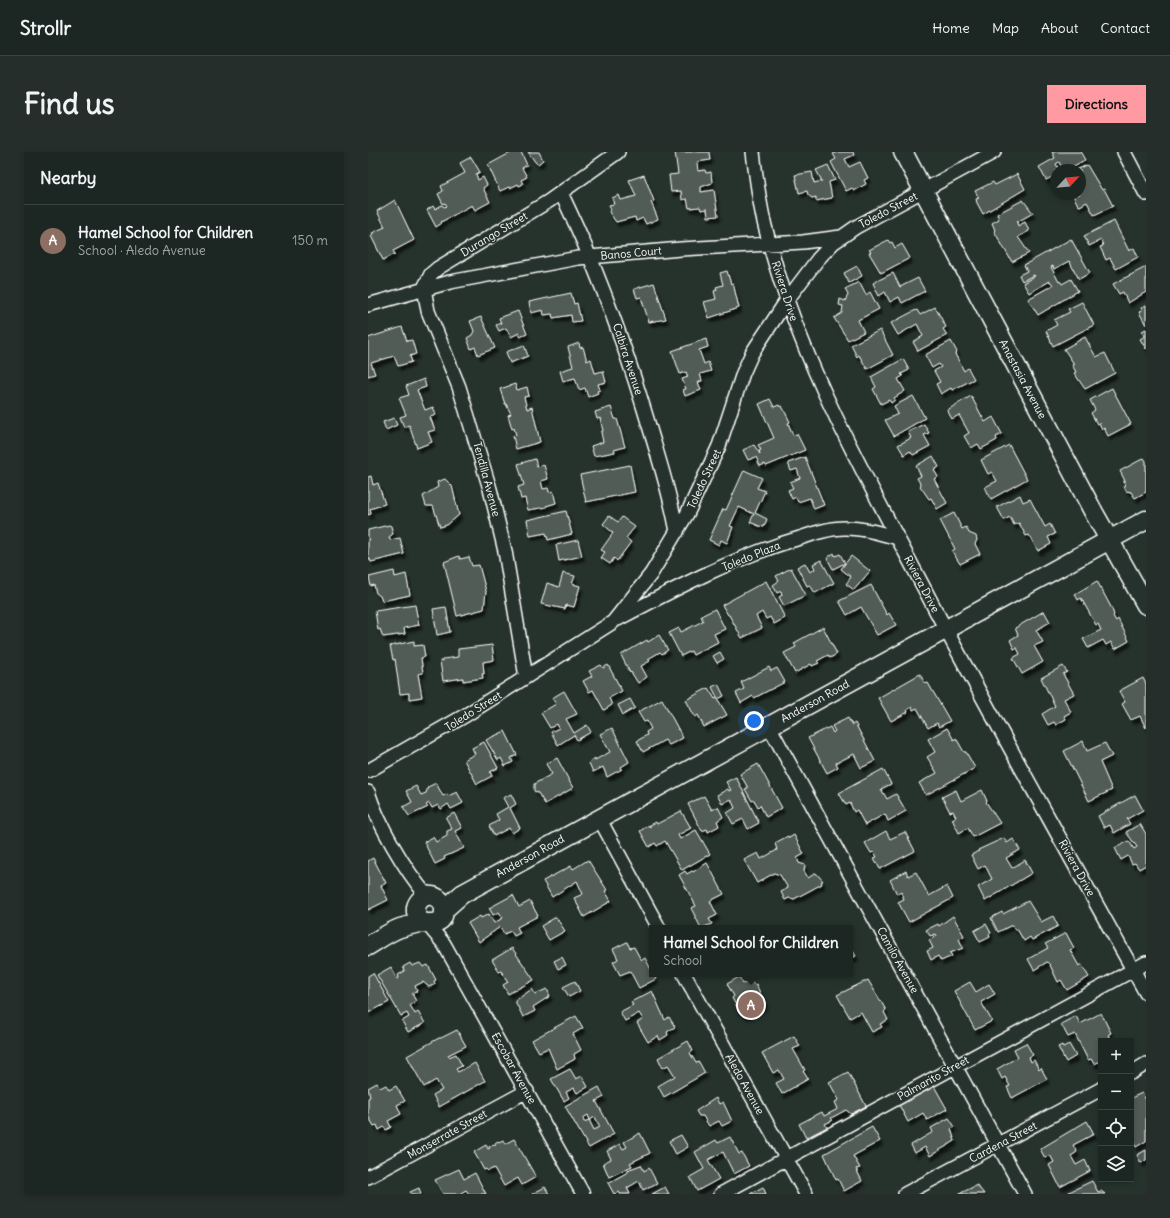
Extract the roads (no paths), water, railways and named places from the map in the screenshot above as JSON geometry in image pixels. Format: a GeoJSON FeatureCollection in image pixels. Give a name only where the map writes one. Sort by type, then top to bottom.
{"type":"FeatureCollection","features":[{"type":"Feature","properties":{"kind":"street","name":"Durango Street"},"geometry":{"type":"LineString","coordinates":[[424,288],[431,274],[438,268],[561,193],[618,152]]}},
{"type":"Feature","properties":{"kind":"street","name":"Riviera Drive"},"geometry":{"type":"LineString","coordinates":[[753,152],[762,209],[770,244],[787,300],[815,370],[898,538],[946,629],[1146,993]]}},
{"type":"Feature","properties":{"kind":"street","name":"Anastasia Avenue"},"geometry":{"type":"LineString","coordinates":[[903,152],[1109,540],[1146,605]]}},
{"type":"Feature","properties":{"kind":"street","name":"Toledo Street"},"geometry":{"type":"LineString","coordinates":[[368,771],[444,729],[613,622],[651,574],[677,532],[694,501],[719,446],[747,363],[758,343],[787,300],[818,259],[842,237],[994,152]]}},
{"type":"Feature","properties":{"kind":"street"},"geometry":{"type":"LineString","coordinates":[[1124,152],[1146,194]]}},
{"type":"Feature","properties":{"kind":"street","name":"Calbira Avenue"},"geometry":{"type":"LineString","coordinates":[[561,193],[591,257],[612,312],[643,404],[673,507],[677,532]]}},
{"type":"Feature","properties":{"kind":"street","name":"Banos Court"},"geometry":{"type":"LineString","coordinates":[[424,288],[546,263],[591,257],[803,242],[842,237]]}},
{"type":"Feature","properties":{"kind":"street"},"geometry":{"type":"LineString","coordinates":[[368,304],[424,288]]}},
{"type":"Feature","properties":{"kind":"street","name":"Tendilla Avenue"},"geometry":{"type":"LineString","coordinates":[[424,288],[428,311],[462,397],[493,499],[508,566],[526,677]]}},
{"type":"Feature","properties":{"kind":"street","name":"Anderson Road"},"geometry":{"type":"LineString","coordinates":[[429,910],[462,894],[1146,520]]}},
{"type":"Feature","properties":{"kind":"street","name":"Toledo Plaza"},"geometry":{"type":"LineString","coordinates":[[613,622],[671,591],[728,564],[760,551],[807,536],[844,528],[863,529],[898,538]]}},
{"type":"Feature","properties":{"kind":"street","name":"Camilo Avenue"},"geometry":{"type":"LineString","coordinates":[[769,726],[1025,1194]]}},
{"type":"Feature","properties":{"kind":"street","name":"Escobar Avenue"},"geometry":{"type":"LineString","coordinates":[[368,792],[377,814],[429,910],[443,942],[583,1194]]}},
{"type":"Feature","properties":{"kind":"street"},"geometry":{"type":"LineString","coordinates":[[600,818],[657,925]]}},
{"type":"Feature","properties":{"kind":"street"},"geometry":{"type":"LineString","coordinates":[[368,946],[429,910]]}},
{"type":"Feature","properties":{"kind":"street","name":"Palmarito Street"},"geometry":{"type":"LineString","coordinates":[[721,1194],[1146,963]]}},
{"type":"Feature","properties":{"kind":"street","name":"Aledo Avenue"},"geometry":{"type":"LineString","coordinates":[[686,977],[806,1194]]}},
{"type":"Feature","properties":{"kind":"street"},"geometry":{"type":"LineString","coordinates":[[1134,1071],[1146,1064]]}},
{"type":"Feature","properties":{"kind":"street","name":"Monserrate Street"},"geometry":{"type":"LineString","coordinates":[[368,1177],[527,1091]]}},
{"type":"Feature","properties":{"kind":"street","name":"Cardena Street"},"geometry":{"type":"LineString","coordinates":[[905,1194],[998,1146],[1098,1091]]}},
{"type":"Feature","properties":{"kind":"place","name":"Hamel School for Children"},"geometry":{"type":"Point","coordinates":[751,1005]}}]}
